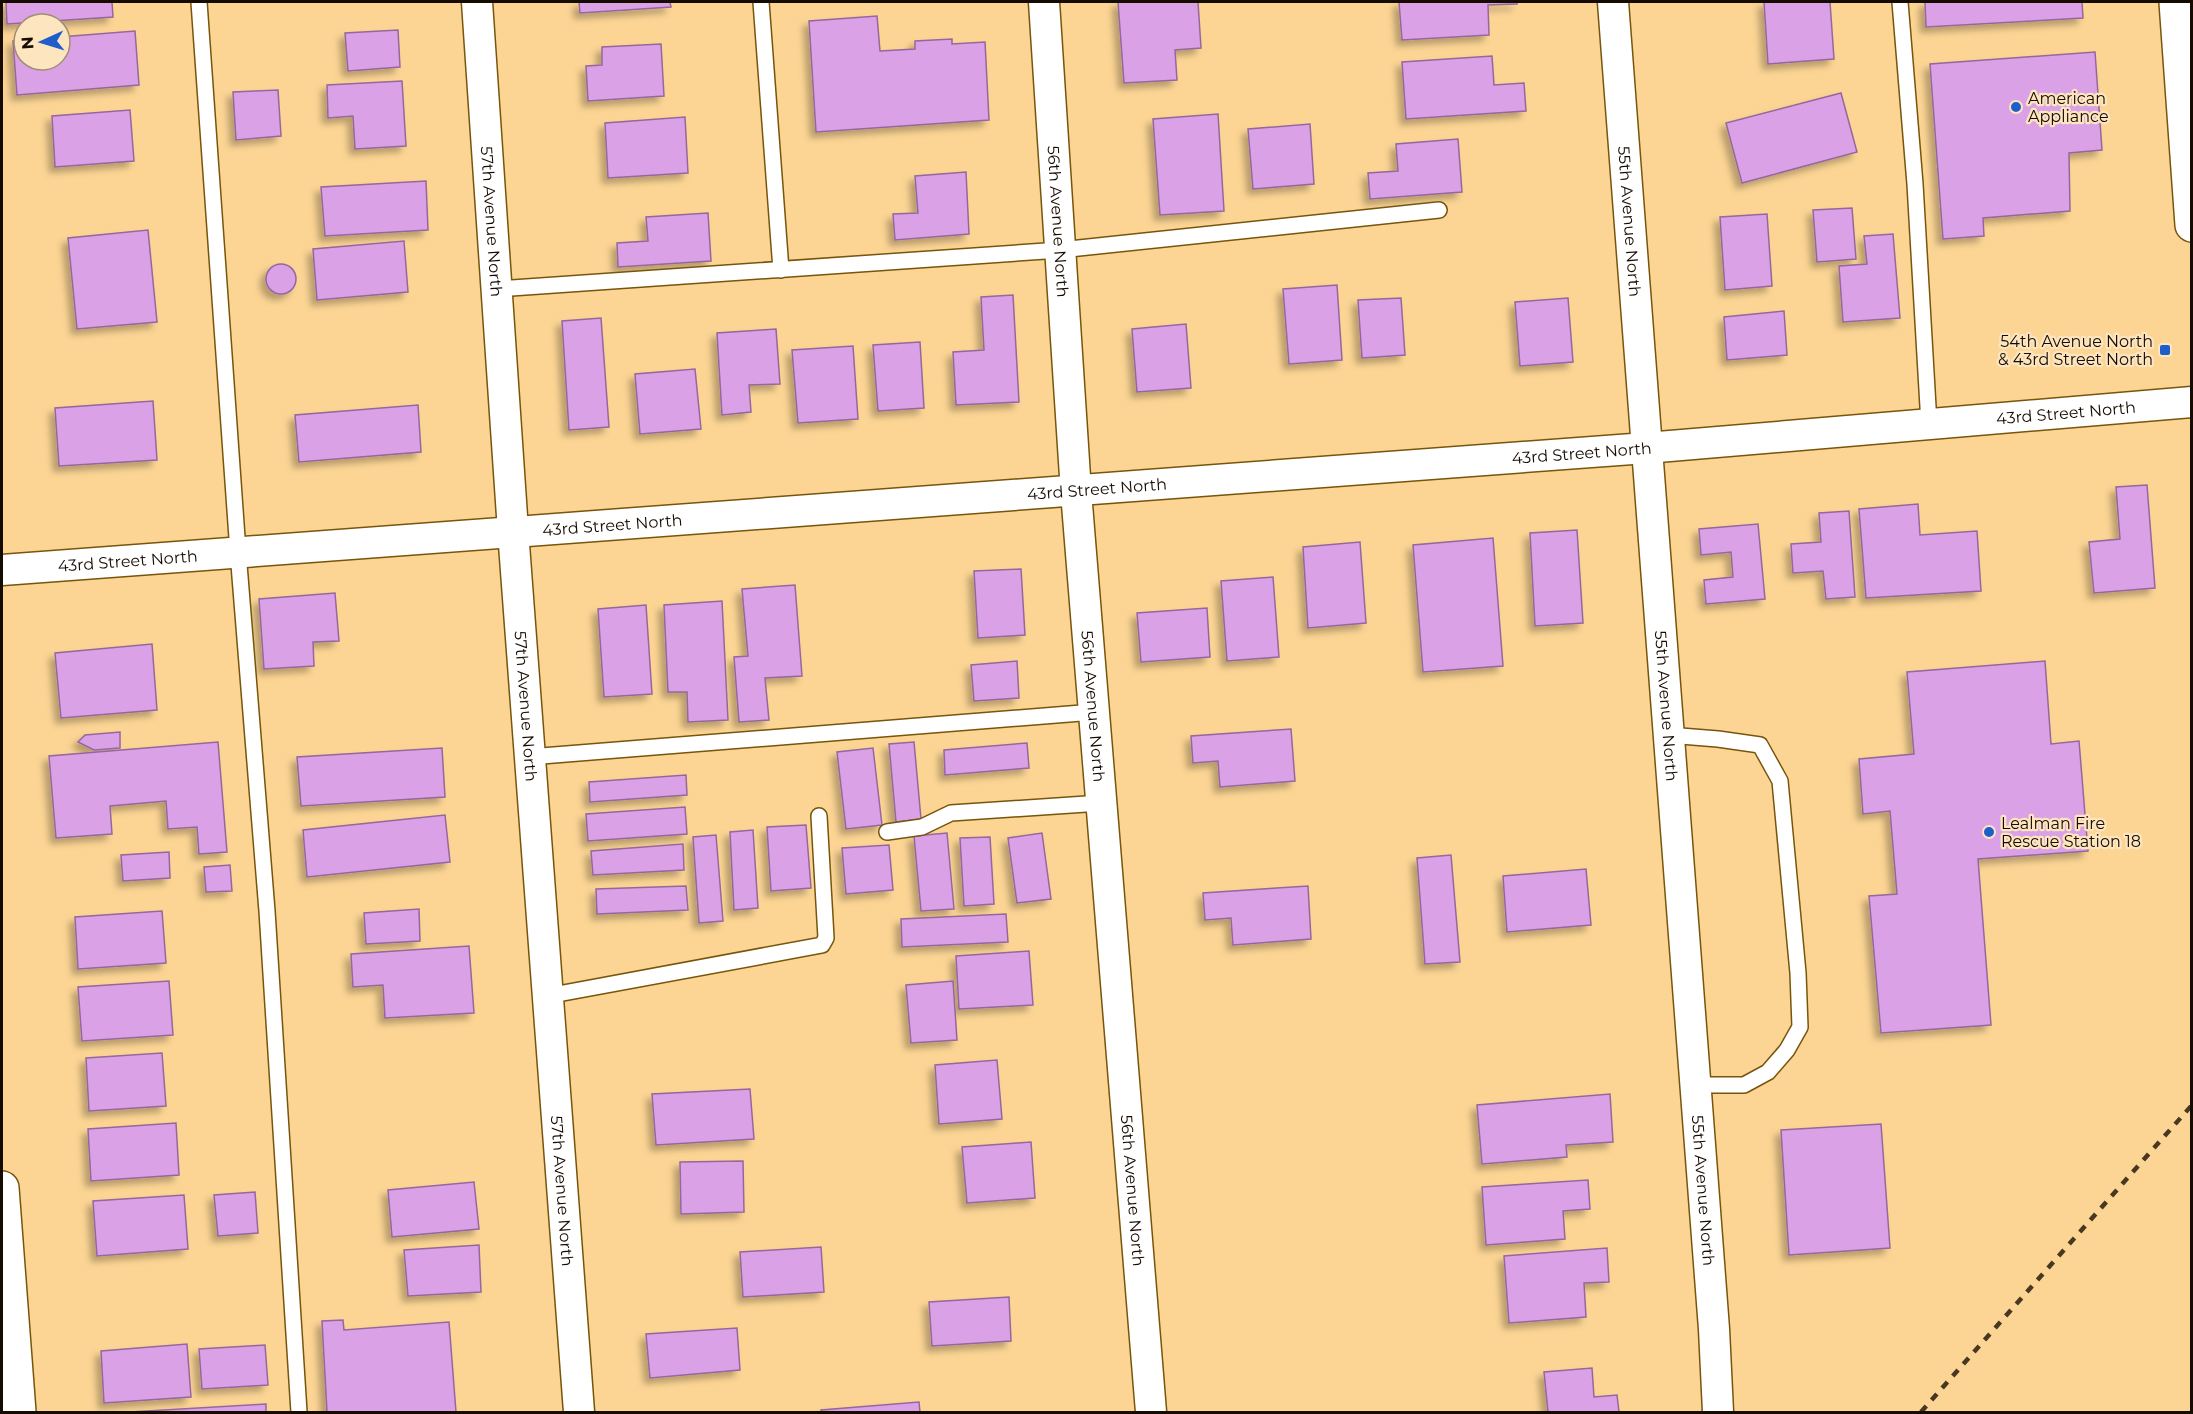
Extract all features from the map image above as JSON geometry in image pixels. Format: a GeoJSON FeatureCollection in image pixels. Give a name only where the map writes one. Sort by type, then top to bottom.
{"type":"FeatureCollection","features":[{"type":"Feature","properties":{"kind":"main road"},"geometry":{"type":"LineString","coordinates":[[2176,2],[2187,88],[2192,225]]}},
{"type":"Feature","properties":{"kind":"main road"},"geometry":{"type":"LineString","coordinates":[[2,1188],[19,1413]]}},
{"type":"Feature","properties":{"kind":"street","name":"57th Avenue North"},"geometry":{"type":"LineString","coordinates":[[477,2],[529,757],[579,1413]]}},
{"type":"Feature","properties":{"kind":"street","name":"56th Avenue North"},"geometry":{"type":"LineString","coordinates":[[1044,2],[1076,492],[1151,1413]]}},
{"type":"Feature","properties":{"kind":"street","name":"55th Avenue North"},"geometry":{"type":"LineString","coordinates":[[1613,2],[1714,1329],[1718,1413]]}},
{"type":"Feature","properties":{"kind":"street","name":"43rd Street North"},"geometry":{"type":"LineString","coordinates":[[2,570],[513,531],[1076,492],[1646,448],[2192,402]]}},
{"type":"Feature","properties":{"kind":"lane"},"geometry":{"type":"LineString","coordinates":[[199,2],[238,552],[267,911],[299,1413]]}},
{"type":"Feature","properties":{"kind":"lane"},"geometry":{"type":"LineString","coordinates":[[761,2],[781,270]]}},
{"type":"Feature","properties":{"kind":"lane"},"geometry":{"type":"LineString","coordinates":[[1900,2],[1915,184],[1929,424]]}},
{"type":"Feature","properties":{"kind":"lane"},"geometry":{"type":"LineString","coordinates":[[497,289],[1060,250],[1439,210]]}},
{"type":"Feature","properties":{"kind":"lane"},"geometry":{"type":"LineString","coordinates":[[529,757],[1094,712]]}},
{"type":"Feature","properties":{"kind":"lane"},"geometry":{"type":"LineString","coordinates":[[1668,735],[1760,745],[1780,781],[1798,973],[1800,1027],[1787,1050],[1768,1072],[1744,1085],[1695,1085]]}},
{"type":"Feature","properties":{"kind":"lane"},"geometry":{"type":"LineString","coordinates":[[887,832],[922,827],[951,813],[1101,803]]}},
{"type":"Feature","properties":{"kind":"lane"},"geometry":{"type":"LineString","coordinates":[[547,996],[822,945],[826,938],[819,816]]}},
{"type":"Feature","properties":{"kind":"building"},"geometry":{"type":"Polygon","coordinates":[[[6,2],[112,2],[113,17],[72,20],[72,12],[12,12],[12,24],[7,24],[6,2]]]}},
{"type":"Feature","properties":{"kind":"building"},"geometry":{"type":"Polygon","coordinates":[[[579,2],[670,2],[671,7],[580,13],[579,2]]]}},
{"type":"Feature","properties":{"kind":"building"},"geometry":{"type":"Polygon","coordinates":[[[1118,2],[1198,2],[1201,48],[1175,50],[1177,80],[1124,83],[1118,2]]]}},
{"type":"Feature","properties":{"kind":"building"},"geometry":{"type":"Polygon","coordinates":[[[1399,2],[1517,2],[1517,4],[1488,5],[1489,35],[1402,40],[1399,2]]]}},
{"type":"Feature","properties":{"kind":"building"},"geometry":{"type":"Polygon","coordinates":[[[1764,2],[1830,2],[1834,59],[1768,64],[1764,2]]]}},
{"type":"Feature","properties":{"kind":"building"},"geometry":{"type":"Polygon","coordinates":[[[1925,2],[2082,2],[2083,18],[1926,27],[1925,2]]]}},
{"type":"Feature","properties":{"kind":"building"},"geometry":{"type":"Polygon","coordinates":[[[877,16],[880,51],[915,49],[915,41],[952,39],[952,44],[985,42],[989,120],[816,132],[809,21],[877,16]]]}},
{"type":"Feature","properties":{"kind":"building"},"geometry":{"type":"Polygon","coordinates":[[[398,30],[400,67],[348,71],[345,33],[398,30]]]}},
{"type":"Feature","properties":{"kind":"building"},"geometry":{"type":"Polygon","coordinates":[[[135,31],[139,85],[17,95],[15,72],[72,72],[72,36],[135,31]]]}},
{"type":"Feature","properties":{"kind":"building"},"geometry":{"type":"Polygon","coordinates":[[[661,44],[664,96],[588,101],[586,66],[602,65],[602,47],[661,44]]]}},
{"type":"Feature","properties":{"kind":"building","name":"American Appliance"},"geometry":{"type":"Polygon","coordinates":[[[2095,52],[2102,150],[2069,153],[2070,211],[1983,218],[1984,236],[1943,239],[1930,64],[2095,52]]]}},
{"type":"Feature","properties":{"kind":"building"},"geometry":{"type":"Polygon","coordinates":[[[1492,56],[1494,85],[1524,83],[1526,111],[1406,119],[1402,62],[1492,56]]]}},
{"type":"Feature","properties":{"kind":"building"},"geometry":{"type":"Polygon","coordinates":[[[402,81],[406,146],[355,149],[353,116],[328,118],[327,85],[402,81]]]}},
{"type":"Feature","properties":{"kind":"building"},"geometry":{"type":"Polygon","coordinates":[[[278,90],[281,136],[236,140],[233,92],[278,90]]]}},
{"type":"Feature","properties":{"kind":"building"},"geometry":{"type":"Polygon","coordinates":[[[1841,93],[1857,152],[1742,183],[1726,123],[1841,93]]]}},
{"type":"Feature","properties":{"kind":"building"},"geometry":{"type":"Polygon","coordinates":[[[130,110],[134,161],[55,167],[52,116],[130,110]]]}},
{"type":"Feature","properties":{"kind":"building"},"geometry":{"type":"Polygon","coordinates":[[[1218,114],[1224,211],[1160,215],[1153,119],[1218,114]]]}},
{"type":"Feature","properties":{"kind":"building"},"geometry":{"type":"Polygon","coordinates":[[[685,117],[688,173],[608,178],[605,123],[685,117]]]}},
{"type":"Feature","properties":{"kind":"building"},"geometry":{"type":"Polygon","coordinates":[[[1310,124],[1314,184],[1253,189],[1248,129],[1310,124]]]}},
{"type":"Feature","properties":{"kind":"building"},"geometry":{"type":"Polygon","coordinates":[[[1458,139],[1462,192],[1370,199],[1368,173],[1398,171],[1396,144],[1458,139]]]}},
{"type":"Feature","properties":{"kind":"building"},"geometry":{"type":"Polygon","coordinates":[[[966,172],[969,234],[895,240],[893,214],[918,213],[915,176],[966,172]]]}},
{"type":"Feature","properties":{"kind":"building"},"geometry":{"type":"Polygon","coordinates":[[[426,181],[428,230],[325,236],[321,187],[426,181]]]}},
{"type":"Feature","properties":{"kind":"building"},"geometry":{"type":"Polygon","coordinates":[[[1852,208],[1856,259],[1817,262],[1813,210],[1852,208]]]}},
{"type":"Feature","properties":{"kind":"building"},"geometry":{"type":"Polygon","coordinates":[[[708,213],[711,261],[618,267],[617,243],[648,241],[646,217],[708,213]]]}},
{"type":"Feature","properties":{"kind":"building"},"geometry":{"type":"Polygon","coordinates":[[[1767,214],[1772,286],[1725,290],[1720,217],[1767,214]]]}},
{"type":"Feature","properties":{"kind":"building"},"geometry":{"type":"Polygon","coordinates":[[[148,230],[157,322],[77,329],[68,238],[148,230]]]}},
{"type":"Feature","properties":{"kind":"building"},"geometry":{"type":"Polygon","coordinates":[[[1893,234],[1900,318],[1843,322],[1839,266],[1867,264],[1864,236],[1893,234]]]}},
{"type":"Feature","properties":{"kind":"building"},"geometry":{"type":"Polygon","coordinates":[[[404,241],[408,292],[317,300],[313,249],[404,241]]]}},
{"type":"Feature","properties":{"kind":"building"},"geometry":{"type":"Polygon","coordinates":[[[281,264],[287,265],[295,273],[295,285],[287,293],[281,294],[275,293],[267,285],[266,279],[267,273],[275,265],[281,264]]]}},
{"type":"Feature","properties":{"kind":"building"},"geometry":{"type":"Polygon","coordinates":[[[1337,285],[1342,360],[1289,364],[1283,289],[1337,285]]]}},
{"type":"Feature","properties":{"kind":"building"},"geometry":{"type":"Polygon","coordinates":[[[1013,295],[1019,402],[956,405],[953,352],[984,350],[981,297],[1013,295]]]}},
{"type":"Feature","properties":{"kind":"building"},"geometry":{"type":"Polygon","coordinates":[[[1401,298],[1405,355],[1362,358],[1358,300],[1401,298]]]}},
{"type":"Feature","properties":{"kind":"building"},"geometry":{"type":"Polygon","coordinates":[[[1568,298],[1573,362],[1520,366],[1515,302],[1568,298]]]}},
{"type":"Feature","properties":{"kind":"building"},"geometry":{"type":"Polygon","coordinates":[[[1784,311],[1787,355],[1727,360],[1724,317],[1784,311]]]}},
{"type":"Feature","properties":{"kind":"building"},"geometry":{"type":"Polygon","coordinates":[[[601,318],[609,427],[569,430],[562,321],[601,318]]]}},
{"type":"Feature","properties":{"kind":"building"},"geometry":{"type":"Polygon","coordinates":[[[1186,324],[1191,388],[1137,392],[1132,329],[1186,324]]]}},
{"type":"Feature","properties":{"kind":"building"},"geometry":{"type":"Polygon","coordinates":[[[776,329],[780,384],[749,385],[751,412],[722,415],[717,333],[776,329]]]}},
{"type":"Feature","properties":{"kind":"building"},"geometry":{"type":"Polygon","coordinates":[[[920,342],[924,408],[878,411],[873,345],[920,342]]]}},
{"type":"Feature","properties":{"kind":"building"},"geometry":{"type":"Polygon","coordinates":[[[853,346],[858,419],[798,423],[792,350],[853,346]]]}},
{"type":"Feature","properties":{"kind":"building"},"geometry":{"type":"Polygon","coordinates":[[[695,369],[701,429],[640,434],[635,374],[695,369]]]}},
{"type":"Feature","properties":{"kind":"building"},"geometry":{"type":"Polygon","coordinates":[[[153,401],[157,460],[59,466],[55,408],[153,401]]]}},
{"type":"Feature","properties":{"kind":"building"},"geometry":{"type":"Polygon","coordinates":[[[418,405],[421,452],[299,462],[295,415],[418,405]]]}},
{"type":"Feature","properties":{"kind":"building"},"geometry":{"type":"Polygon","coordinates":[[[2147,485],[2155,588],[2094,593],[2089,542],[2120,539],[2116,487],[2147,485]]]}},
{"type":"Feature","properties":{"kind":"building"},"geometry":{"type":"Polygon","coordinates":[[[1918,504],[1920,535],[1977,531],[1981,591],[1866,598],[1859,509],[1918,504]]]}},
{"type":"Feature","properties":{"kind":"building"},"geometry":{"type":"Polygon","coordinates":[[[1849,511],[1855,597],[1826,599],[1823,571],[1793,573],[1791,544],[1821,542],[1819,513],[1849,511]]]}},
{"type":"Feature","properties":{"kind":"building"},"geometry":{"type":"Polygon","coordinates":[[[1758,524],[1765,599],[1706,604],[1704,580],[1733,577],[1731,552],[1701,555],[1699,529],[1758,524]]]}},
{"type":"Feature","properties":{"kind":"building"},"geometry":{"type":"Polygon","coordinates":[[[1577,530],[1583,623],[1535,626],[1530,533],[1577,530]]]}},
{"type":"Feature","properties":{"kind":"building"},"geometry":{"type":"Polygon","coordinates":[[[1493,538],[1503,666],[1423,672],[1413,545],[1493,538]]]}},
{"type":"Feature","properties":{"kind":"building"},"geometry":{"type":"Polygon","coordinates":[[[1360,542],[1366,623],[1308,628],[1303,547],[1360,542]]]}},
{"type":"Feature","properties":{"kind":"building"},"geometry":{"type":"Polygon","coordinates":[[[1021,569],[1025,635],[978,638],[974,571],[1021,569]]]}},
{"type":"Feature","properties":{"kind":"building"},"geometry":{"type":"Polygon","coordinates":[[[1273,577],[1279,657],[1227,661],[1221,581],[1273,577]]]}},
{"type":"Feature","properties":{"kind":"building"},"geometry":{"type":"Polygon","coordinates":[[[795,585],[802,676],[765,678],[769,720],[739,722],[734,657],[748,656],[742,589],[795,585]]]}},
{"type":"Feature","properties":{"kind":"building"},"geometry":{"type":"Polygon","coordinates":[[[335,593],[339,641],[313,642],[314,666],[264,669],[259,599],[335,593]]]}},
{"type":"Feature","properties":{"kind":"building"},"geometry":{"type":"Polygon","coordinates":[[[722,601],[728,720],[688,722],[687,692],[668,692],[664,605],[722,601]]]}},
{"type":"Feature","properties":{"kind":"building"},"geometry":{"type":"Polygon","coordinates":[[[646,605],[652,694],[604,697],[598,609],[646,605]]]}},
{"type":"Feature","properties":{"kind":"building"},"geometry":{"type":"Polygon","coordinates":[[[1207,608],[1210,657],[1141,662],[1137,613],[1207,608]]]}},
{"type":"Feature","properties":{"kind":"building"},"geometry":{"type":"Polygon","coordinates":[[[152,644],[157,710],[61,718],[55,653],[152,644]]]}},
{"type":"Feature","properties":{"kind":"building"},"geometry":{"type":"Polygon","coordinates":[[[1017,661],[1019,698],[974,701],[971,665],[1017,661]]]}},
{"type":"Feature","properties":{"kind":"building","name":"Lealman Fire Rescue Station 18"},"geometry":{"type":"Polygon","coordinates":[[[2045,661],[2051,744],[2079,741],[2088,851],[1978,859],[1991,1025],[1881,1033],[1869,896],[1897,894],[1890,811],[1863,814],[1859,759],[1914,754],[1907,672],[2045,661]]]}},
{"type":"Feature","properties":{"kind":"building"},"geometry":{"type":"Polygon","coordinates":[[[1291,729],[1295,781],[1220,787],[1218,761],[1193,763],[1191,736],[1291,729]]]}},
{"type":"Feature","properties":{"kind":"building"},"geometry":{"type":"Polygon","coordinates":[[[120,732],[120,748],[94,750],[78,742],[85,735],[120,732]]]}},
{"type":"Feature","properties":{"kind":"building"},"geometry":{"type":"Polygon","coordinates":[[[218,742],[227,852],[199,854],[197,827],[168,829],[166,801],[110,806],[112,834],[56,838],[49,756],[218,742]]]}},
{"type":"Feature","properties":{"kind":"building"},"geometry":{"type":"Polygon","coordinates":[[[914,742],[921,819],[896,822],[889,744],[914,742]]]}},
{"type":"Feature","properties":{"kind":"building"},"geometry":{"type":"Polygon","coordinates":[[[1027,743],[1029,768],[945,775],[944,750],[1027,743]]]}},
{"type":"Feature","properties":{"kind":"building"},"geometry":{"type":"Polygon","coordinates":[[[442,748],[445,797],[301,806],[297,757],[442,748]]]}},
{"type":"Feature","properties":{"kind":"building"},"geometry":{"type":"Polygon","coordinates":[[[873,748],[882,825],[846,829],[837,752],[873,748]]]}},
{"type":"Feature","properties":{"kind":"building"},"geometry":{"type":"Polygon","coordinates":[[[686,775],[687,795],[590,802],[589,782],[686,775]]]}},
{"type":"Feature","properties":{"kind":"building"},"geometry":{"type":"Polygon","coordinates":[[[685,807],[687,834],[588,841],[586,814],[685,807]]]}},
{"type":"Feature","properties":{"kind":"building"},"geometry":{"type":"Polygon","coordinates":[[[445,815],[450,862],[307,877],[303,830],[445,815]]]}},
{"type":"Feature","properties":{"kind":"building"},"geometry":{"type":"Polygon","coordinates":[[[806,825],[811,888],[771,891],[767,827],[806,825]]]}},
{"type":"Feature","properties":{"kind":"building"},"geometry":{"type":"Polygon","coordinates":[[[753,830],[758,908],[734,910],[730,832],[753,830]]]}},
{"type":"Feature","properties":{"kind":"building"},"geometry":{"type":"Polygon","coordinates":[[[947,833],[954,909],[921,911],[914,836],[947,833]]]}},
{"type":"Feature","properties":{"kind":"building"},"geometry":{"type":"Polygon","coordinates":[[[1042,833],[1051,899],[1017,903],[1008,838],[1042,833]]]}},
{"type":"Feature","properties":{"kind":"building"},"geometry":{"type":"Polygon","coordinates":[[[716,835],[723,921],[699,923],[693,837],[716,835]]]}},
{"type":"Feature","properties":{"kind":"building"},"geometry":{"type":"Polygon","coordinates":[[[990,837],[994,904],[964,906],[960,838],[990,837]]]}},
{"type":"Feature","properties":{"kind":"building"},"geometry":{"type":"Polygon","coordinates":[[[683,844],[684,870],[593,875],[591,851],[683,844]]]}},
{"type":"Feature","properties":{"kind":"building"},"geometry":{"type":"Polygon","coordinates":[[[889,845],[893,890],[846,894],[842,848],[889,845]]]}},
{"type":"Feature","properties":{"kind":"building"},"geometry":{"type":"Polygon","coordinates":[[[169,852],[170,878],[123,881],[121,855],[169,852]]]}},
{"type":"Feature","properties":{"kind":"building"},"geometry":{"type":"Polygon","coordinates":[[[1451,855],[1460,962],[1425,964],[1417,858],[1451,855]]]}},
{"type":"Feature","properties":{"kind":"building"},"geometry":{"type":"Polygon","coordinates":[[[230,865],[232,891],[206,892],[204,867],[230,865]]]}},
{"type":"Feature","properties":{"kind":"building"},"geometry":{"type":"Polygon","coordinates":[[[1586,869],[1591,925],[1507,932],[1503,876],[1586,869]]]}},
{"type":"Feature","properties":{"kind":"building"},"geometry":{"type":"Polygon","coordinates":[[[686,886],[688,910],[597,914],[596,889],[686,886]]]}},
{"type":"Feature","properties":{"kind":"building"},"geometry":{"type":"Polygon","coordinates":[[[1308,886],[1311,939],[1233,945],[1231,918],[1205,920],[1203,893],[1308,886]]]}},
{"type":"Feature","properties":{"kind":"building"},"geometry":{"type":"Polygon","coordinates":[[[419,909],[420,941],[366,944],[364,913],[419,909]]]}},
{"type":"Feature","properties":{"kind":"building"},"geometry":{"type":"Polygon","coordinates":[[[162,911],[166,963],[78,969],[75,917],[162,911]]]}},
{"type":"Feature","properties":{"kind":"building"},"geometry":{"type":"Polygon","coordinates":[[[1006,914],[1008,942],[902,947],[901,919],[1006,914]]]}},
{"type":"Feature","properties":{"kind":"building"},"geometry":{"type":"Polygon","coordinates":[[[469,946],[474,1013],[385,1018],[383,985],[353,987],[351,954],[469,946]]]}},
{"type":"Feature","properties":{"kind":"building"},"geometry":{"type":"Polygon","coordinates":[[[1029,951],[1033,1005],[959,1009],[956,956],[1029,951]]]}},
{"type":"Feature","properties":{"kind":"building"},"geometry":{"type":"Polygon","coordinates":[[[169,981],[173,1035],[82,1041],[78,987],[169,981]]]}},
{"type":"Feature","properties":{"kind":"building"},"geometry":{"type":"Polygon","coordinates":[[[953,981],[957,1040],[911,1043],[906,985],[953,981]]]}},
{"type":"Feature","properties":{"kind":"building"},"geometry":{"type":"Polygon","coordinates":[[[162,1053],[166,1106],[89,1111],[86,1058],[162,1053]]]}},
{"type":"Feature","properties":{"kind":"building"},"geometry":{"type":"Polygon","coordinates":[[[997,1060],[1002,1119],[939,1124],[935,1065],[997,1060]]]}},
{"type":"Feature","properties":{"kind":"building"},"geometry":{"type":"Polygon","coordinates":[[[750,1089],[754,1139],[656,1145],[652,1094],[750,1089]]]}},
{"type":"Feature","properties":{"kind":"building"},"geometry":{"type":"Polygon","coordinates":[[[1610,1094],[1613,1142],[1566,1145],[1567,1157],[1482,1164],[1477,1105],[1610,1094]]]}},
{"type":"Feature","properties":{"kind":"building"},"geometry":{"type":"Polygon","coordinates":[[[176,1123],[179,1175],[91,1181],[88,1129],[176,1123]]]}},
{"type":"Feature","properties":{"kind":"building"},"geometry":{"type":"Polygon","coordinates":[[[1881,1124],[1890,1248],[1789,1255],[1781,1130],[1881,1124]]]}},
{"type":"Feature","properties":{"kind":"building"},"geometry":{"type":"Polygon","coordinates":[[[1031,1142],[1035,1198],[967,1203],[962,1147],[1031,1142]]]}},
{"type":"Feature","properties":{"kind":"building"},"geometry":{"type":"Polygon","coordinates":[[[743,1161],[744,1212],[681,1214],[680,1162],[743,1161]]]}},
{"type":"Feature","properties":{"kind":"building"},"geometry":{"type":"Polygon","coordinates":[[[1588,1180],[1590,1209],[1563,1211],[1565,1239],[1486,1245],[1482,1187],[1588,1180]]]}},
{"type":"Feature","properties":{"kind":"building"},"geometry":{"type":"Polygon","coordinates":[[[474,1182],[479,1229],[392,1237],[388,1190],[474,1182]]]}},
{"type":"Feature","properties":{"kind":"building"},"geometry":{"type":"Polygon","coordinates":[[[255,1192],[258,1233],[218,1236],[214,1195],[255,1192]]]}},
{"type":"Feature","properties":{"kind":"building"},"geometry":{"type":"Polygon","coordinates":[[[184,1195],[188,1249],[97,1256],[93,1201],[184,1195]]]}},
{"type":"Feature","properties":{"kind":"building"},"geometry":{"type":"Polygon","coordinates":[[[479,1245],[481,1292],[408,1296],[404,1250],[479,1245]]]}},
{"type":"Feature","properties":{"kind":"building"},"geometry":{"type":"Polygon","coordinates":[[[821,1247],[824,1292],[743,1297],[740,1252],[821,1247]]]}},
{"type":"Feature","properties":{"kind":"building"},"geometry":{"type":"Polygon","coordinates":[[[1607,1248],[1609,1282],[1584,1283],[1586,1317],[1509,1323],[1504,1256],[1607,1248]]]}},
{"type":"Feature","properties":{"kind":"building"},"geometry":{"type":"Polygon","coordinates":[[[1009,1297],[1011,1341],[932,1346],[929,1302],[1009,1297]]]}},
{"type":"Feature","properties":{"kind":"building"},"geometry":{"type":"Polygon","coordinates":[[[343,1320],[344,1330],[449,1322],[456,1412],[327,1412],[322,1321],[343,1320]]]}},
{"type":"Feature","properties":{"kind":"building"},"geometry":{"type":"Polygon","coordinates":[[[737,1328],[740,1370],[650,1378],[646,1334],[737,1328]]]}},
{"type":"Feature","properties":{"kind":"building"},"geometry":{"type":"Polygon","coordinates":[[[187,1344],[191,1397],[104,1403],[101,1351],[187,1344]]]}},
{"type":"Feature","properties":{"kind":"building"},"geometry":{"type":"Polygon","coordinates":[[[265,1345],[268,1385],[202,1389],[199,1349],[265,1345]]]}},
{"type":"Feature","properties":{"kind":"building"},"geometry":{"type":"Polygon","coordinates":[[[1592,1368],[1594,1397],[1617,1395],[1619,1412],[1548,1412],[1544,1372],[1592,1368]]]}},
{"type":"Feature","properties":{"kind":"building"},"geometry":{"type":"Polygon","coordinates":[[[919,1402],[920,1412],[821,1412],[821,1410],[919,1402]]]}},
{"type":"Feature","properties":{"kind":"building"},"geometry":{"type":"Polygon","coordinates":[[[266,1404],[266,1412],[129,1412],[266,1404]]]}},
{"type":"Feature","properties":{"kind":"railway"},"geometry":{"type":"LineString","coordinates":[[1921,1412],[2192,1105]]}},
{"type":"Feature","properties":{"kind":"place","name":"American Appliance"},"geometry":{"type":"Point","coordinates":[2016,107]}},
{"type":"Feature","properties":{"kind":"place","name":"54th Avenue North & 43rd Street North"},"geometry":{"type":"Point","coordinates":[2165,350]}},
{"type":"Feature","properties":{"kind":"place","name":"Lealman Fire Rescue Station 18"},"geometry":{"type":"Point","coordinates":[1989,832]}}]}
